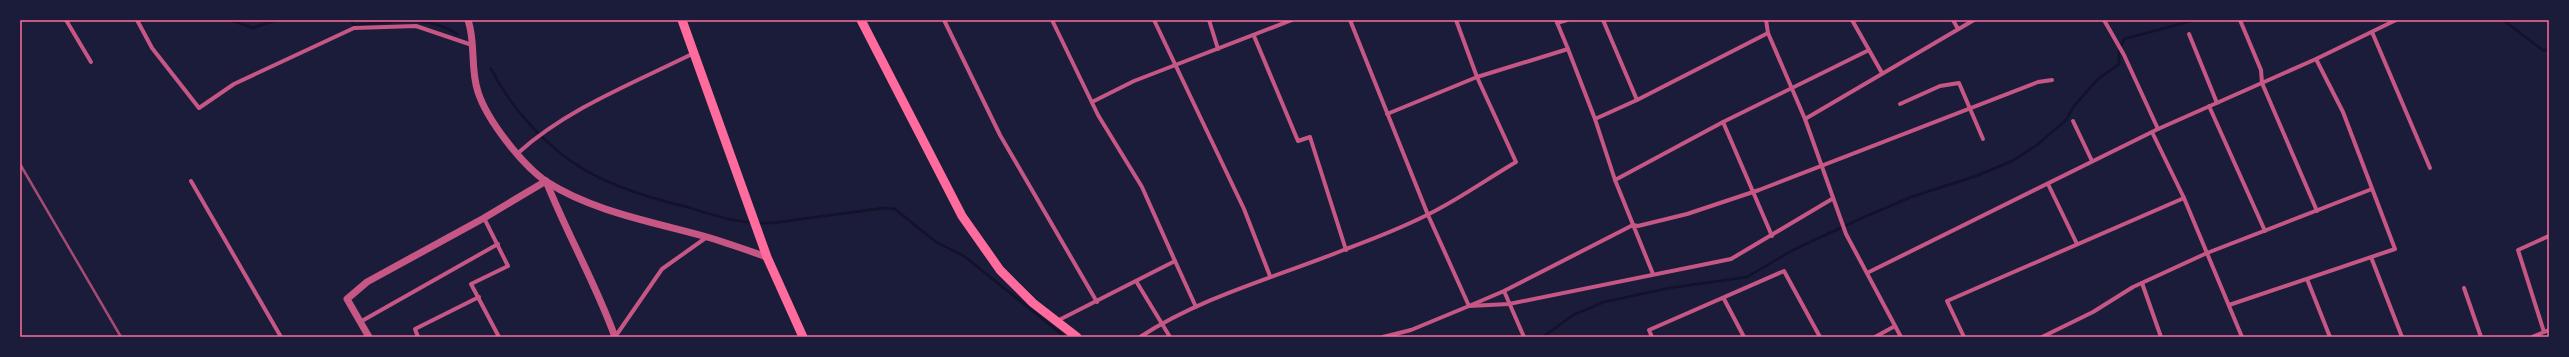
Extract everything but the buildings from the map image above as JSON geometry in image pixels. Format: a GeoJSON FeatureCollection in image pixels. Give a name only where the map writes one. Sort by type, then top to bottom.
{"type":"FeatureCollection","features":[{"type":"Feature","properties":{"kind":"main road"},"geometry":{"type":"LineString","coordinates":[[682,20],[767,257],[803,337]]}},
{"type":"Feature","properties":{"kind":"main road"},"geometry":{"type":"LineString","coordinates":[[861,20],[962,216],[1000,270],[1033,303],[1077,337]]}},
{"type":"Feature","properties":{"kind":"street"},"geometry":{"type":"LineString","coordinates":[[66,20],[91,62]]}},
{"type":"Feature","properties":{"kind":"street"},"geometry":{"type":"LineString","coordinates":[[137,20],[152,48],[199,108],[234,84],[354,28],[416,26],[472,45]]}},
{"type":"Feature","properties":{"kind":"street"},"geometry":{"type":"LineString","coordinates":[[468,20],[477,91],[490,120],[518,153],[546,181],[581,199],[656,224],[708,237],[767,257]]}},
{"type":"Feature","properties":{"kind":"street"},"geometry":{"type":"LineString","coordinates":[[944,20],[1000,135],[1097,302]]}},
{"type":"Feature","properties":{"kind":"street"},"geometry":{"type":"LineString","coordinates":[[1052,20],[1092,102],[1142,187],[1196,307]]}},
{"type":"Feature","properties":{"kind":"street"},"geometry":{"type":"LineString","coordinates":[[1154,20],[1244,209],[1270,276]]}},
{"type":"Feature","properties":{"kind":"street"},"geometry":{"type":"LineString","coordinates":[[1208,20],[1218,49]]}},
{"type":"Feature","properties":{"kind":"street"},"geometry":{"type":"LineString","coordinates":[[1092,102],[1134,81],[1254,36],[1292,20]]}},
{"type":"Feature","properties":{"kind":"street"},"geometry":{"type":"LineString","coordinates":[[1350,20],[1428,215],[1469,306]]}},
{"type":"Feature","properties":{"kind":"street"},"geometry":{"type":"LineString","coordinates":[[1140,337],[1163,322],[1196,307],[1270,276],[1346,250],[1428,215],[1516,162],[1478,77],[1456,20]]}},
{"type":"Feature","properties":{"kind":"street"},"geometry":{"type":"LineString","coordinates":[[1567,20],[1557,22],[1595,119],[1615,180],[1653,274]]}},
{"type":"Feature","properties":{"kind":"street"},"geometry":{"type":"LineString","coordinates":[[1603,20],[1638,100]]}},
{"type":"Feature","properties":{"kind":"street"},"geometry":{"type":"LineString","coordinates":[[1766,20],[1768,32],[1805,119],[1832,199],[1846,234],[1868,272],[1900,337]]}},
{"type":"Feature","properties":{"kind":"street"},"geometry":{"type":"LineString","coordinates":[[1852,20],[1882,74]]}},
{"type":"Feature","properties":{"kind":"street"},"geometry":{"type":"LineString","coordinates":[[1953,20],[1958,29]]}},
{"type":"Feature","properties":{"kind":"street"},"geometry":{"type":"LineString","coordinates":[[1805,119],[1974,20]]}},
{"type":"Feature","properties":{"kind":"street"},"geometry":{"type":"LineString","coordinates":[[2104,20],[2114,35],[2124,55],[2158,129]]}},
{"type":"Feature","properties":{"kind":"street"},"geometry":{"type":"LineString","coordinates":[[2240,20],[2261,70],[2262,83],[2317,210]]}},
{"type":"Feature","properties":{"kind":"street"},"geometry":{"type":"LineString","coordinates":[[1868,272],[2158,129],[2316,59],[2396,20]]}},
{"type":"Feature","properties":{"kind":"street"},"geometry":{"type":"LineString","coordinates":[[1595,119],[1638,100],[1768,32]]}},
{"type":"Feature","properties":{"kind":"street"},"geometry":{"type":"LineString","coordinates":[[2372,32],[2430,168]]}},
{"type":"Feature","properties":{"kind":"street"},"geometry":{"type":"LineString","coordinates":[[2190,34],[2217,103]]}},
{"type":"Feature","properties":{"kind":"street"},"geometry":{"type":"LineString","coordinates":[[1254,36],[1298,141],[1310,137],[1346,250]]}},
{"type":"Feature","properties":{"kind":"street"},"geometry":{"type":"LineString","coordinates":[[1387,114],[1478,77],[1568,49]]}},
{"type":"Feature","properties":{"kind":"street"},"geometry":{"type":"LineString","coordinates":[[1615,180],[1723,122],[1869,50]]}},
{"type":"Feature","properties":{"kind":"street"},"geometry":{"type":"LineString","coordinates":[[518,153],[542,132],[565,117],[695,53]]}},
{"type":"Feature","properties":{"kind":"street"},"geometry":{"type":"LineString","coordinates":[[2229,305],[2307,280],[2395,249],[2343,112],[2316,59]]}},
{"type":"Feature","properties":{"kind":"street"},"geometry":{"type":"LineString","coordinates":[[1383,337],[1411,330],[1504,291],[1633,225],[1638,226],[1687,214],[1753,191],[2038,82],[2052,80]]}},
{"type":"Feature","properties":{"kind":"street"},"geometry":{"type":"LineString","coordinates":[[1900,104],[1940,86],[1959,83],[1983,139]]}},
{"type":"Feature","properties":{"kind":"street"},"geometry":{"type":"LineString","coordinates":[[2209,106],[2265,231]]}},
{"type":"Feature","properties":{"kind":"street"},"geometry":{"type":"LineString","coordinates":[[2073,121],[2092,161]]}},
{"type":"Feature","properties":{"kind":"street"},"geometry":{"type":"LineString","coordinates":[[1723,122],[1772,236]]}},
{"type":"Feature","properties":{"kind":"street"},"geometry":{"type":"LineString","coordinates":[[2152,132],[2184,198],[2242,337]]}},
{"type":"Feature","properties":{"kind":"street"},"geometry":{"type":"LineString","coordinates":[[191,181],[281,337]]}},
{"type":"Feature","properties":{"kind":"street"},"geometry":{"type":"LineString","coordinates":[[369,337],[347,299],[367,282],[484,218],[546,181]]}},
{"type":"Feature","properties":{"kind":"street"},"geometry":{"type":"LineString","coordinates":[[546,181],[560,215],[605,310],[615,337]]}},
{"type":"Feature","properties":{"kind":"street"},"geometry":{"type":"LineString","coordinates":[[2048,184],[2077,244]]}},
{"type":"Feature","properties":{"kind":"street"},"geometry":{"type":"LineString","coordinates":[[2042,337],[2093,312],[2142,283],[2207,253],[2372,188]]}},
{"type":"Feature","properties":{"kind":"street"},"geometry":{"type":"LineString","coordinates":[[1964,337],[1947,301],[2184,198]]}},
{"type":"Feature","properties":{"kind":"street"},"geometry":{"type":"LineString","coordinates":[[1469,306],[1509,304],[1731,259],[1832,199]]}},
{"type":"Feature","properties":{"kind":"street"},"geometry":{"type":"LineString","coordinates":[[484,218],[508,266],[471,284],[499,337]]}},
{"type":"Feature","properties":{"kind":"street"},"geometry":{"type":"LineString","coordinates":[[2544,332],[2518,250],[2549,236]]}},
{"type":"Feature","properties":{"kind":"street"},"geometry":{"type":"LineString","coordinates":[[615,337],[662,269],[708,237]]}},
{"type":"Feature","properties":{"kind":"street"},"geometry":{"type":"LineString","coordinates":[[360,322],[498,244]]}},
{"type":"Feature","properties":{"kind":"street"},"geometry":{"type":"LineString","coordinates":[[2371,257],[2402,337]]}},
{"type":"Feature","properties":{"kind":"street"},"geometry":{"type":"LineString","coordinates":[[1056,322],[1175,261]]}},
{"type":"Feature","properties":{"kind":"street"},"geometry":{"type":"LineString","coordinates":[[1652,337],[1649,330],[1724,299],[1784,271],[1820,337]]}},
{"type":"Feature","properties":{"kind":"street"},"geometry":{"type":"LineString","coordinates":[[2307,280],[2330,337]]}},
{"type":"Feature","properties":{"kind":"street"},"geometry":{"type":"LineString","coordinates":[[1136,281],[1163,322],[1170,337]]}},
{"type":"Feature","properties":{"kind":"street"},"geometry":{"type":"LineString","coordinates":[[2142,283],[2162,337]]}},
{"type":"Feature","properties":{"kind":"street"},"geometry":{"type":"LineString","coordinates":[[2464,288],[2481,337]]}},
{"type":"Feature","properties":{"kind":"street"},"geometry":{"type":"LineString","coordinates":[[1504,291],[1524,337]]}},
{"type":"Feature","properties":{"kind":"street"},"geometry":{"type":"LineString","coordinates":[[418,337],[414,329],[479,297]]}},
{"type":"Feature","properties":{"kind":"street"},"geometry":{"type":"LineString","coordinates":[[1724,299],[1744,337]]}},
{"type":"Feature","properties":{"kind":"street"},"geometry":{"type":"LineString","coordinates":[[1875,337],[1895,326]]}},
{"type":"Feature","properties":{"kind":"street"},"geometry":{"type":"LineString","coordinates":[[2532,337],[2538,336],[2549,330]]}},
{"type":"Feature","properties":{"kind":"waterway"},"geometry":{"type":"LineString","coordinates":[[230,20],[253,28],[277,20]]}},
{"type":"Feature","properties":{"kind":"waterway"},"geometry":{"type":"LineString","coordinates":[[351,20],[354,25],[394,21],[420,21],[433,23],[457,34]]}},
{"type":"Feature","properties":{"kind":"waterway"},"geometry":{"type":"LineString","coordinates":[[1543,337],[1573,315],[1604,302],[1669,288],[1747,277],[1793,250],[1862,218],[1911,197],[1976,176],[2012,161],[2037,145],[2066,120],[2074,106],[2098,79],[2119,64],[2119,51],[2124,39],[2195,20]]}},
{"type":"Feature","properties":{"kind":"waterway"},"geometry":{"type":"LineString","coordinates":[[2503,20],[2544,51],[2549,47]]}},
{"type":"Feature","properties":{"kind":"waterway"},"geometry":{"type":"LineString","coordinates":[[491,69],[511,102],[537,132],[552,146],[583,169],[610,183],[643,195],[710,214],[749,222]]}},
{"type":"Feature","properties":{"kind":"waterway"},"geometry":{"type":"LineString","coordinates":[[760,223],[772,223],[884,208],[895,209],[936,242],[964,256],[1065,337]]}},
{"type":"Feature","properties":{"kind":"railway"},"geometry":{"type":"LineString","coordinates":[[20,164],[121,337]]}}]}
